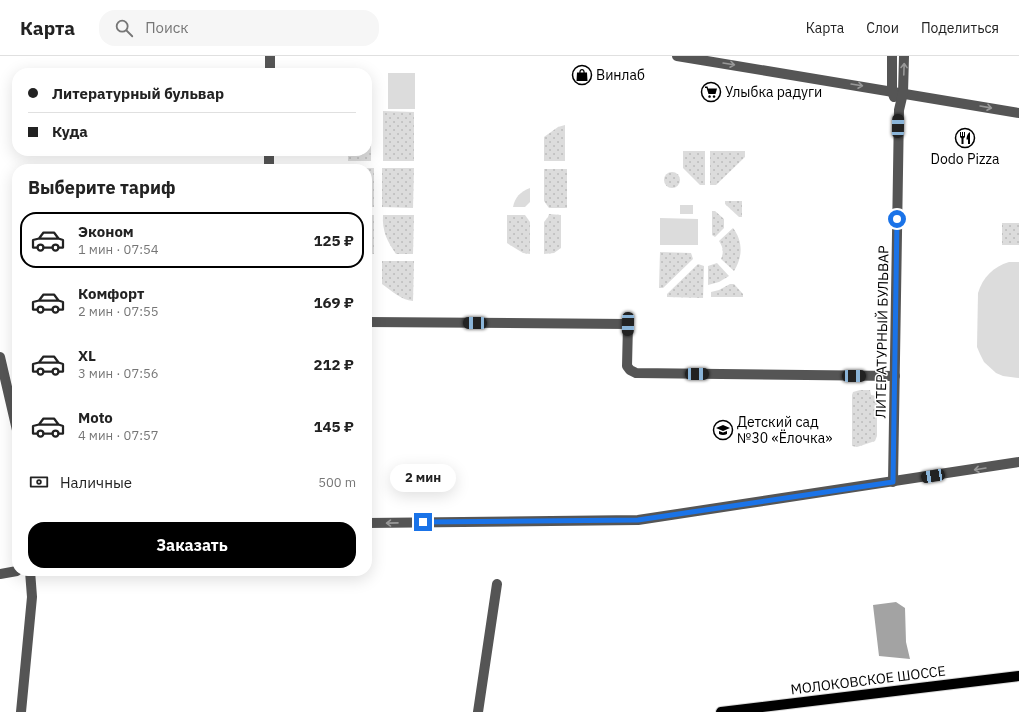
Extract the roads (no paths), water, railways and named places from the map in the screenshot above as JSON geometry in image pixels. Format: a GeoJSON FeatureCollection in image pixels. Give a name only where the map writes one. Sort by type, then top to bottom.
{"type":"FeatureCollection","features":[{"type":"Feature","properties":{"kind":"main road","name":"МОЛОКОВСКОЕ ШОССЕ"},"geometry":{"type":"LineString","coordinates":[[721,712],[773,709],[1019,676]]}},
{"type":"Feature","properties":{"kind":"street"},"geometry":{"type":"LineString","coordinates":[[270,56],[270,68]]}},
{"type":"Feature","properties":{"kind":"street"},"geometry":{"type":"LineString","coordinates":[[677,56],[1019,113]]}},
{"type":"Feature","properties":{"kind":"street","name":"ЛИТЕРАТУРНЫЙ БУЛЬВАР"},"geometry":{"type":"LineString","coordinates":[[892,56],[892,91],[899,110]]}},
{"type":"Feature","properties":{"kind":"street","name":"ЛИТЕРАТУРНЫЙ БУЛЬВАР"},"geometry":{"type":"LineString","coordinates":[[893,482],[899,110],[903,93],[904,56]]}},
{"type":"Feature","properties":{"kind":"street"},"geometry":{"type":"LineString","coordinates":[[372,322],[628,324],[627,366],[630,370],[636,373],[895,376]]}},
{"type":"Feature","properties":{"kind":"street"},"geometry":{"type":"LineString","coordinates":[[0,357],[12,409]]}},
{"type":"Feature","properties":{"kind":"street"},"geometry":{"type":"LineString","coordinates":[[372,523],[638,520],[1019,462]]}},
{"type":"Feature","properties":{"kind":"street"},"geometry":{"type":"LineString","coordinates":[[0,574],[12,572]]}},
{"type":"Feature","properties":{"kind":"street"},"geometry":{"type":"LineString","coordinates":[[20,712],[32,597],[30,576]]}},
{"type":"Feature","properties":{"kind":"street"},"geometry":{"type":"LineString","coordinates":[[478,712],[497,584]]}},
{"type":"Feature","properties":{"kind":"place","name":"Винлаб"},"geometry":{"type":"Point","coordinates":[582,75]}},
{"type":"Feature","properties":{"kind":"place","name":"Улыбка радуги"},"geometry":{"type":"Point","coordinates":[711,92]}},
{"type":"Feature","properties":{"kind":"place","name":"Dodo Pizza"},"geometry":{"type":"Point","coordinates":[965,138]}},
{"type":"Feature","properties":{"kind":"place","name":"Детский сад №30 «Ёлочка»"},"geometry":{"type":"Point","coordinates":[723,430]}}]}
